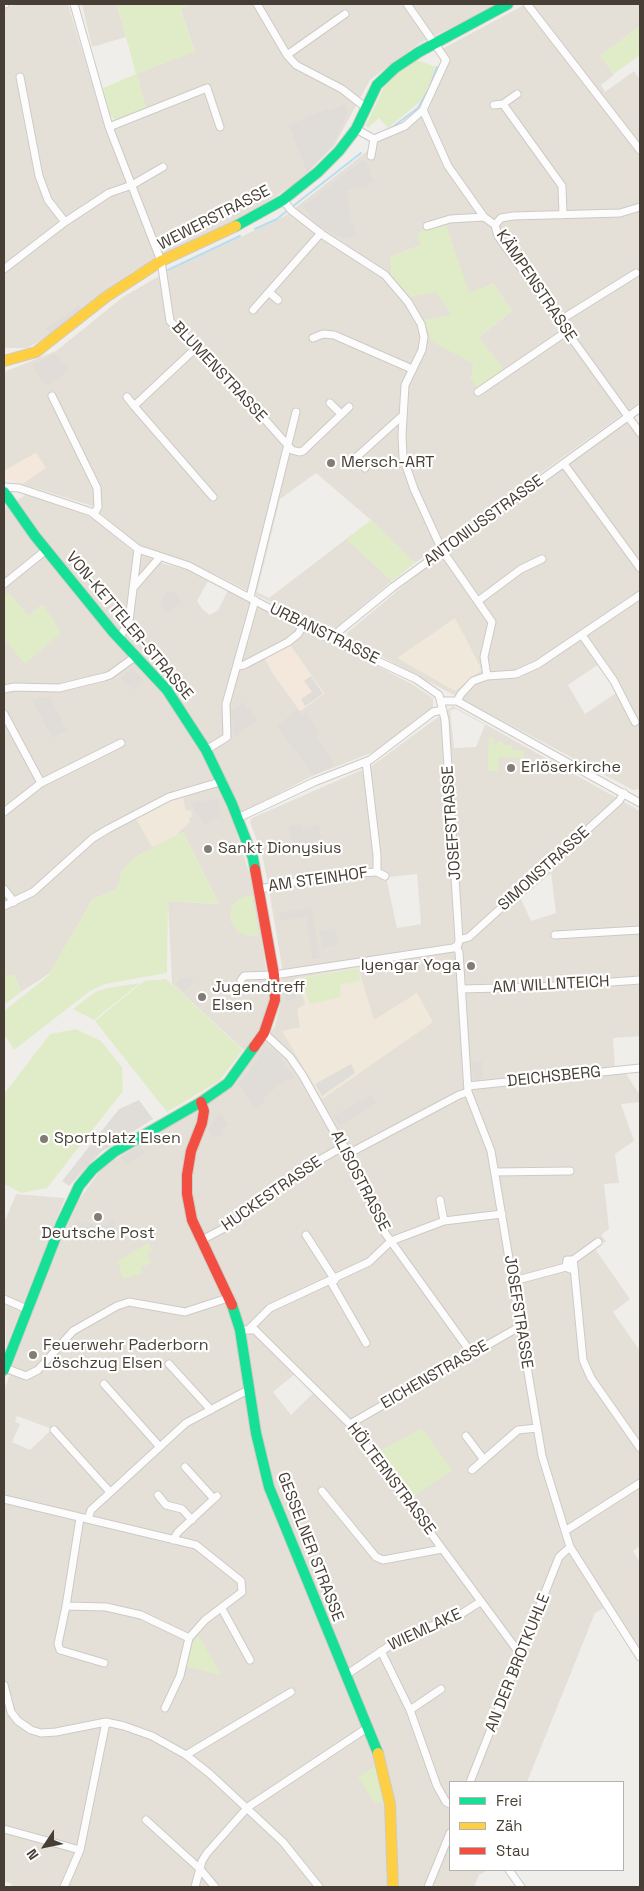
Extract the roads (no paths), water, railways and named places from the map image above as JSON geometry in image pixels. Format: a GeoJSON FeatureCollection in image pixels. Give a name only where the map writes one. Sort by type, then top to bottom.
{"type":"FeatureCollection","features":[{"type":"Feature","properties":{"kind":"street","name":"BLUMENSTRASSE"},"geometry":{"type":"LineString","coordinates":[[74,4],[109,127],[161,261],[170,321],[245,397],[286,446]]}},
{"type":"Feature","properties":{"kind":"street"},"geometry":{"type":"LineString","coordinates":[[257,4],[287,55],[296,65],[342,89],[365,107]]}},
{"type":"Feature","properties":{"kind":"street"},"geometry":{"type":"LineString","coordinates":[[374,139],[405,126],[423,110],[446,60],[433,44],[407,4]]}},
{"type":"Feature","properties":{"kind":"street","name":"WEWERSTRASSE"},"geometry":{"type":"LineString","coordinates":[[4,361],[36,352],[46,346],[106,298],[161,261],[251,219],[287,206],[329,162],[356,128],[377,85],[385,77],[433,44],[508,4]]}},
{"type":"Feature","properties":{"kind":"street"},"geometry":{"type":"LineString","coordinates":[[527,4],[640,150]]}},
{"type":"Feature","properties":{"kind":"street"},"geometry":{"type":"LineString","coordinates":[[287,55],[344,14]]}},
{"type":"Feature","properties":{"kind":"street"},"geometry":{"type":"LineString","coordinates":[[20,77],[39,176],[48,200],[65,222]]}},
{"type":"Feature","properties":{"kind":"street"},"geometry":{"type":"LineString","coordinates":[[109,127],[207,88],[220,127]]}},
{"type":"Feature","properties":{"kind":"street"},"geometry":{"type":"LineString","coordinates":[[494,105],[503,104],[517,94]]}},
{"type":"Feature","properties":{"kind":"street"},"geometry":{"type":"LineString","coordinates":[[503,104],[562,186],[563,215]]}},
{"type":"Feature","properties":{"kind":"street","name":"KÄMPENSTRASSE"},"geometry":{"type":"LineString","coordinates":[[423,110],[448,166],[484,217],[495,225],[498,236],[640,434]]}},
{"type":"Feature","properties":{"kind":"street"},"geometry":{"type":"LineString","coordinates":[[356,128],[374,139]]}},
{"type":"Feature","properties":{"kind":"street"},"geometry":{"type":"LineString","coordinates":[[371,156],[374,139]]}},
{"type":"Feature","properties":{"kind":"street"},"geometry":{"type":"LineString","coordinates":[[4,268],[65,222],[108,193],[132,186],[163,167]]}},
{"type":"Feature","properties":{"kind":"street"},"geometry":{"type":"LineString","coordinates":[[287,206],[320,233],[383,274],[414,311],[421,324],[424,337],[422,350],[404,385],[402,449],[405,465],[442,550],[492,622],[484,657],[487,676]]}},
{"type":"Feature","properties":{"kind":"street"},"geometry":{"type":"LineString","coordinates":[[495,225],[500,218],[513,216],[620,213],[640,207]]}},
{"type":"Feature","properties":{"kind":"street"},"geometry":{"type":"LineString","coordinates":[[427,226],[450,219],[484,217]]}},
{"type":"Feature","properties":{"kind":"street"},"geometry":{"type":"LineString","coordinates":[[253,310],[270,293],[320,233]]}},
{"type":"Feature","properties":{"kind":"street"},"geometry":{"type":"LineString","coordinates":[[559,321],[636,273]]}},
{"type":"Feature","properties":{"kind":"street"},"geometry":{"type":"LineString","coordinates":[[270,293],[278,300]]}},
{"type":"Feature","properties":{"kind":"street"},"geometry":{"type":"LineString","coordinates":[[478,392],[566,332]]}},
{"type":"Feature","properties":{"kind":"street"},"geometry":{"type":"LineString","coordinates":[[313,338],[323,334],[334,335],[412,369]]}},
{"type":"Feature","properties":{"kind":"street"},"geometry":{"type":"LineString","coordinates":[[134,406],[197,347]]}},
{"type":"Feature","properties":{"kind":"street"},"geometry":{"type":"LineString","coordinates":[[52,396],[97,488],[98,507],[94,514]]}},
{"type":"Feature","properties":{"kind":"street"},"geometry":{"type":"LineString","coordinates":[[127,397],[212,498]]}},
{"type":"Feature","properties":{"kind":"street"},"geometry":{"type":"LineString","coordinates":[[330,403],[341,414]]}},
{"type":"Feature","properties":{"kind":"street"},"geometry":{"type":"LineString","coordinates":[[286,446],[296,452],[303,450],[349,407]]}},
{"type":"Feature","properties":{"kind":"street","name":"ANTONIUSSTRASSE"},"geometry":{"type":"LineString","coordinates":[[334,640],[339,630],[442,550],[640,408]]}},
{"type":"Feature","properties":{"kind":"street"},"geometry":{"type":"LineString","coordinates":[[206,750],[227,737],[226,704],[238,666],[286,446],[296,412]]}},
{"type":"Feature","properties":{"kind":"street"},"geometry":{"type":"LineString","coordinates":[[365,468],[353,460],[402,416]]}},
{"type":"Feature","properties":{"kind":"street"},"geometry":{"type":"LineString","coordinates":[[564,464],[640,568]]}},
{"type":"Feature","properties":{"kind":"street","name":"URBANSTRASSE"},"geometry":{"type":"LineString","coordinates":[[4,487],[19,488],[94,514],[138,549],[189,566],[303,626],[433,689],[442,701]]}},
{"type":"Feature","properties":{"kind":"street","name":"VON-KETTELER-STRASSE"},"geometry":{"type":"LineString","coordinates":[[4,492],[46,550],[119,639],[178,704],[206,750],[223,781],[253,858],[274,974],[274,1004],[264,1033],[228,1082],[201,1102],[114,1152],[85,1177],[72,1198],[4,1369]]}},
{"type":"Feature","properties":{"kind":"street"},"geometry":{"type":"LineString","coordinates":[[119,639],[129,621],[138,549]]}},
{"type":"Feature","properties":{"kind":"street","name":"VON-KETTELER-STRASSE"},"geometry":{"type":"LineString","coordinates":[[4,584],[46,550]]}},
{"type":"Feature","properties":{"kind":"street"},"geometry":{"type":"LineString","coordinates":[[133,588],[160,557]]}},
{"type":"Feature","properties":{"kind":"street"},"geometry":{"type":"LineString","coordinates":[[478,601],[522,569],[542,559]]}},
{"type":"Feature","properties":{"kind":"street"},"geometry":{"type":"LineString","coordinates":[[457,701],[473,681],[487,676],[516,674],[538,664],[640,595]]}},
{"type":"Feature","properties":{"kind":"street"},"geometry":{"type":"LineString","coordinates":[[238,666],[244,665],[288,642],[298,634],[303,626]]}},
{"type":"Feature","properties":{"kind":"street"},"geometry":{"type":"LineString","coordinates":[[582,635],[614,681],[635,722]]}},
{"type":"Feature","properties":{"kind":"street"},"geometry":{"type":"LineString","coordinates":[[4,689],[14,687],[59,688],[110,676],[136,656]]}},
{"type":"Feature","properties":{"kind":"street"},"geometry":{"type":"LineString","coordinates":[[442,701],[457,701],[624,793],[638,798]]}},
{"type":"Feature","properties":{"kind":"street","name":"JOSEFSTRASSE"},"geometry":{"type":"LineString","coordinates":[[442,701],[468,1089],[490,1151],[495,1172],[514,1280],[519,1327],[542,1456],[570,1547],[640,1657]]}},
{"type":"Feature","properties":{"kind":"street"},"geometry":{"type":"LineString","coordinates":[[238,818],[314,782],[366,762],[433,712],[444,710]]}},
{"type":"Feature","properties":{"kind":"street"},"geometry":{"type":"LineString","coordinates":[[4,714],[40,783]]}},
{"type":"Feature","properties":{"kind":"street"},"geometry":{"type":"LineString","coordinates":[[4,812],[40,783],[121,743]]}},
{"type":"Feature","properties":{"kind":"street","name":"AM STEINHOF"},"geometry":{"type":"LineString","coordinates":[[366,762],[378,855],[377,872]]}},
{"type":"Feature","properties":{"kind":"street"},"geometry":{"type":"LineString","coordinates":[[4,906],[46,882],[93,838],[108,829],[169,797],[223,781]]}},
{"type":"Feature","properties":{"kind":"street","name":"SIMONSTRASSE"},"geometry":{"type":"LineString","coordinates":[[274,974],[458,944],[469,937],[619,801],[624,793]]}},
{"type":"Feature","properties":{"kind":"street","name":"AM STEINHOF"},"geometry":{"type":"LineString","coordinates":[[260,889],[329,875],[377,872],[385,876]]}},
{"type":"Feature","properties":{"kind":"street"},"geometry":{"type":"LineString","coordinates":[[4,889],[14,902]]}},
{"type":"Feature","properties":{"kind":"street"},"geometry":{"type":"LineString","coordinates":[[555,936],[640,930]]}},
{"type":"Feature","properties":{"kind":"street"},"geometry":{"type":"LineString","coordinates":[[241,980],[244,976],[274,974]]}},
{"type":"Feature","properties":{"kind":"street","name":"AM WILLNTEICH"},"geometry":{"type":"LineString","coordinates":[[461,989],[540,987],[640,980]]}},
{"type":"Feature","properties":{"kind":"street","name":"ALISOSTRASSE"},"geometry":{"type":"LineString","coordinates":[[264,1033],[290,1057],[303,1076],[344,1146],[370,1196],[385,1233],[472,1354]]}},
{"type":"Feature","properties":{"kind":"street","name":"DEICHSBERG"},"geometry":{"type":"LineString","coordinates":[[468,1089],[640,1068]]}},
{"type":"Feature","properties":{"kind":"street"},"geometry":{"type":"LineString","coordinates":[[348,1154],[468,1089]]}},
{"type":"Feature","properties":{"kind":"street","name":"GESSELNER STRASSE"},"geometry":{"type":"LineString","coordinates":[[201,1102],[204,1111],[202,1123],[191,1151],[187,1180],[189,1207],[200,1241],[245,1330],[250,1392],[256,1433],[269,1487],[380,1758],[390,1804],[392,1887]]}},
{"type":"Feature","properties":{"kind":"street","name":"HUCKESTRASSE"},"geometry":{"type":"LineString","coordinates":[[200,1241],[234,1223],[297,1173],[344,1146]]}},
{"type":"Feature","properties":{"kind":"street"},"geometry":{"type":"LineString","coordinates":[[495,1172],[570,1172]]}},
{"type":"Feature","properties":{"kind":"street"},"geometry":{"type":"LineString","coordinates":[[440,1200],[444,1221]]}},
{"type":"Feature","properties":{"kind":"street"},"geometry":{"type":"LineString","coordinates":[[245,1330],[270,1308],[333,1281],[370,1262],[391,1241],[444,1221],[502,1214]]}},
{"type":"Feature","properties":{"kind":"street"},"geometry":{"type":"LineString","coordinates":[[306,1235],[366,1343]]}},
{"type":"Feature","properties":{"kind":"street"},"geometry":{"type":"LineString","coordinates":[[514,1280],[566,1266],[570,1269],[598,1242]]}},
{"type":"Feature","properties":{"kind":"street"},"geometry":{"type":"LineString","coordinates":[[574,1264],[583,1360],[591,1378],[640,1448]]}},
{"type":"Feature","properties":{"kind":"street"},"geometry":{"type":"LineString","coordinates":[[4,1369],[26,1376],[38,1370],[73,1331],[117,1306],[129,1302],[185,1312],[228,1298]]}},
{"type":"Feature","properties":{"kind":"street"},"geometry":{"type":"LineString","coordinates":[[4,1299],[29,1310]]}},
{"type":"Feature","properties":{"kind":"street","name":"EICHENSTRASSE"},"geometry":{"type":"LineString","coordinates":[[350,1424],[519,1327]]}},
{"type":"Feature","properties":{"kind":"street","name":"HÖLTERNSTRASSE"},"geometry":{"type":"LineString","coordinates":[[245,1330],[255,1330],[350,1424],[520,1654]]}},
{"type":"Feature","properties":{"kind":"street"},"geometry":{"type":"LineString","coordinates":[[168,1364],[211,1410]]}},
{"type":"Feature","properties":{"kind":"street"},"geometry":{"type":"LineString","coordinates":[[104,1384],[160,1447]]}},
{"type":"Feature","properties":{"kind":"street"},"geometry":{"type":"LineString","coordinates":[[88,1519],[91,1510],[186,1423],[244,1392],[250,1392]]}},
{"type":"Feature","properties":{"kind":"street"},"geometry":{"type":"LineString","coordinates":[[472,1470],[518,1430],[537,1428]]}},
{"type":"Feature","properties":{"kind":"street"},"geometry":{"type":"LineString","coordinates":[[54,1430],[110,1492]]}},
{"type":"Feature","properties":{"kind":"street"},"geometry":{"type":"LineString","coordinates":[[466,1436],[484,1460]]}},
{"type":"Feature","properties":{"kind":"street"},"geometry":{"type":"LineString","coordinates":[[173,1540],[215,1497],[186,1467]]}},
{"type":"Feature","properties":{"kind":"street"},"geometry":{"type":"LineString","coordinates":[[564,1531],[640,1484]]}},
{"type":"Feature","properties":{"kind":"street"},"geometry":{"type":"LineString","coordinates":[[322,1491],[376,1558],[382,1560],[442,1549]]}},
{"type":"Feature","properties":{"kind":"street"},"geometry":{"type":"LineString","coordinates":[[158,1496],[166,1505],[182,1509],[192,1520]]}},
{"type":"Feature","properties":{"kind":"street"},"geometry":{"type":"LineString","coordinates":[[4,1498],[196,1545],[242,1581],[242,1592],[205,1620],[189,1638],[180,1676],[165,1708]]}},
{"type":"Feature","properties":{"kind":"street"},"geometry":{"type":"LineString","coordinates":[[80,1518],[58,1644],[60,1650],[104,1663]]}},
{"type":"Feature","properties":{"kind":"street","name":"AN DER BROTKUHLE"},"geometry":{"type":"LineString","coordinates":[[470,1781],[559,1557],[570,1547]]}},
{"type":"Feature","properties":{"kind":"street","name":"WIEMLAKE"},"geometry":{"type":"LineString","coordinates":[[346,1675],[398,1640],[462,1614],[480,1602]]}},
{"type":"Feature","properties":{"kind":"street"},"geometry":{"type":"LineString","coordinates":[[66,1606],[106,1607],[141,1615],[189,1638]]}},
{"type":"Feature","properties":{"kind":"street"},"geometry":{"type":"LineString","coordinates":[[222,1609],[250,1660]]}},
{"type":"Feature","properties":{"kind":"street"},"geometry":{"type":"LineString","coordinates":[[381,1651],[410,1710],[437,1786],[446,1802],[449,1804]]}},
{"type":"Feature","properties":{"kind":"street"},"geometry":{"type":"LineString","coordinates":[[4,1685],[11,1712],[18,1721],[31,1730],[41,1733],[56,1732],[106,1722],[152,1736],[186,1755],[248,1808],[283,1842],[319,1887]]}},
{"type":"Feature","properties":{"kind":"street"},"geometry":{"type":"LineString","coordinates":[[410,1710],[440,1689]]}},
{"type":"Feature","properties":{"kind":"street"},"geometry":{"type":"LineString","coordinates":[[186,1755],[291,1692]]}},
{"type":"Feature","properties":{"kind":"street"},"geometry":{"type":"LineString","coordinates":[[66,1887],[80,1850],[106,1722]]}},
{"type":"Feature","properties":{"kind":"street"},"geometry":{"type":"LineString","coordinates":[[195,1887],[207,1853],[248,1808],[367,1728]]}},
{"type":"Feature","properties":{"kind":"street"},"geometry":{"type":"LineString","coordinates":[[146,1820],[200,1869],[215,1887]]}},
{"type":"Feature","properties":{"kind":"street"},"geometry":{"type":"LineString","coordinates":[[4,1829],[80,1850]]}},
{"type":"Feature","properties":{"kind":"street"},"geometry":{"type":"LineString","coordinates":[[428,1887],[449,1835]]}},
{"type":"Feature","properties":{"kind":"street"},"geometry":{"type":"LineString","coordinates":[[511,1871],[521,1887]]}},
{"type":"Feature","properties":{"kind":"waterway"},"geometry":{"type":"LineString","coordinates":[[430,86],[437,67]]}},
{"type":"Feature","properties":{"kind":"waterway"},"geometry":{"type":"LineString","coordinates":[[390,129],[418,108],[427,92]]}},
{"type":"Feature","properties":{"kind":"waterway"},"geometry":{"type":"LineString","coordinates":[[292,207],[361,153]]}},
{"type":"Feature","properties":{"kind":"waterway"},"geometry":{"type":"LineString","coordinates":[[255,229],[277,219],[288,210]]}},
{"type":"Feature","properties":{"kind":"waterway"},"geometry":{"type":"LineString","coordinates":[[168,270],[240,236]]}},
{"type":"Feature","properties":{"kind":"place","name":"Mersch-ART"},"geometry":{"type":"Point","coordinates":[331,463]}},
{"type":"Feature","properties":{"kind":"place","name":"Erlöserkirche"},"geometry":{"type":"Point","coordinates":[511,768]}},
{"type":"Feature","properties":{"kind":"place","name":"Sankt Dionysius"},"geometry":{"type":"Point","coordinates":[208,849]}},
{"type":"Feature","properties":{"kind":"place","name":"Iyengar Yoga"},"geometry":{"type":"Point","coordinates":[471,966]}},
{"type":"Feature","properties":{"kind":"place","name":"Jugendtreff Elsen"},"geometry":{"type":"Point","coordinates":[202,997]}},
{"type":"Feature","properties":{"kind":"place","name":"Sportplatz Elsen"},"geometry":{"type":"Point","coordinates":[44,1139]}},
{"type":"Feature","properties":{"kind":"place","name":"Deutsche Post"},"geometry":{"type":"Point","coordinates":[98,1217]}},
{"type":"Feature","properties":{"kind":"place","name":"Feuerwehr Paderborn Löschzug Elsen"},"geometry":{"type":"Point","coordinates":[33,1355]}}]}
